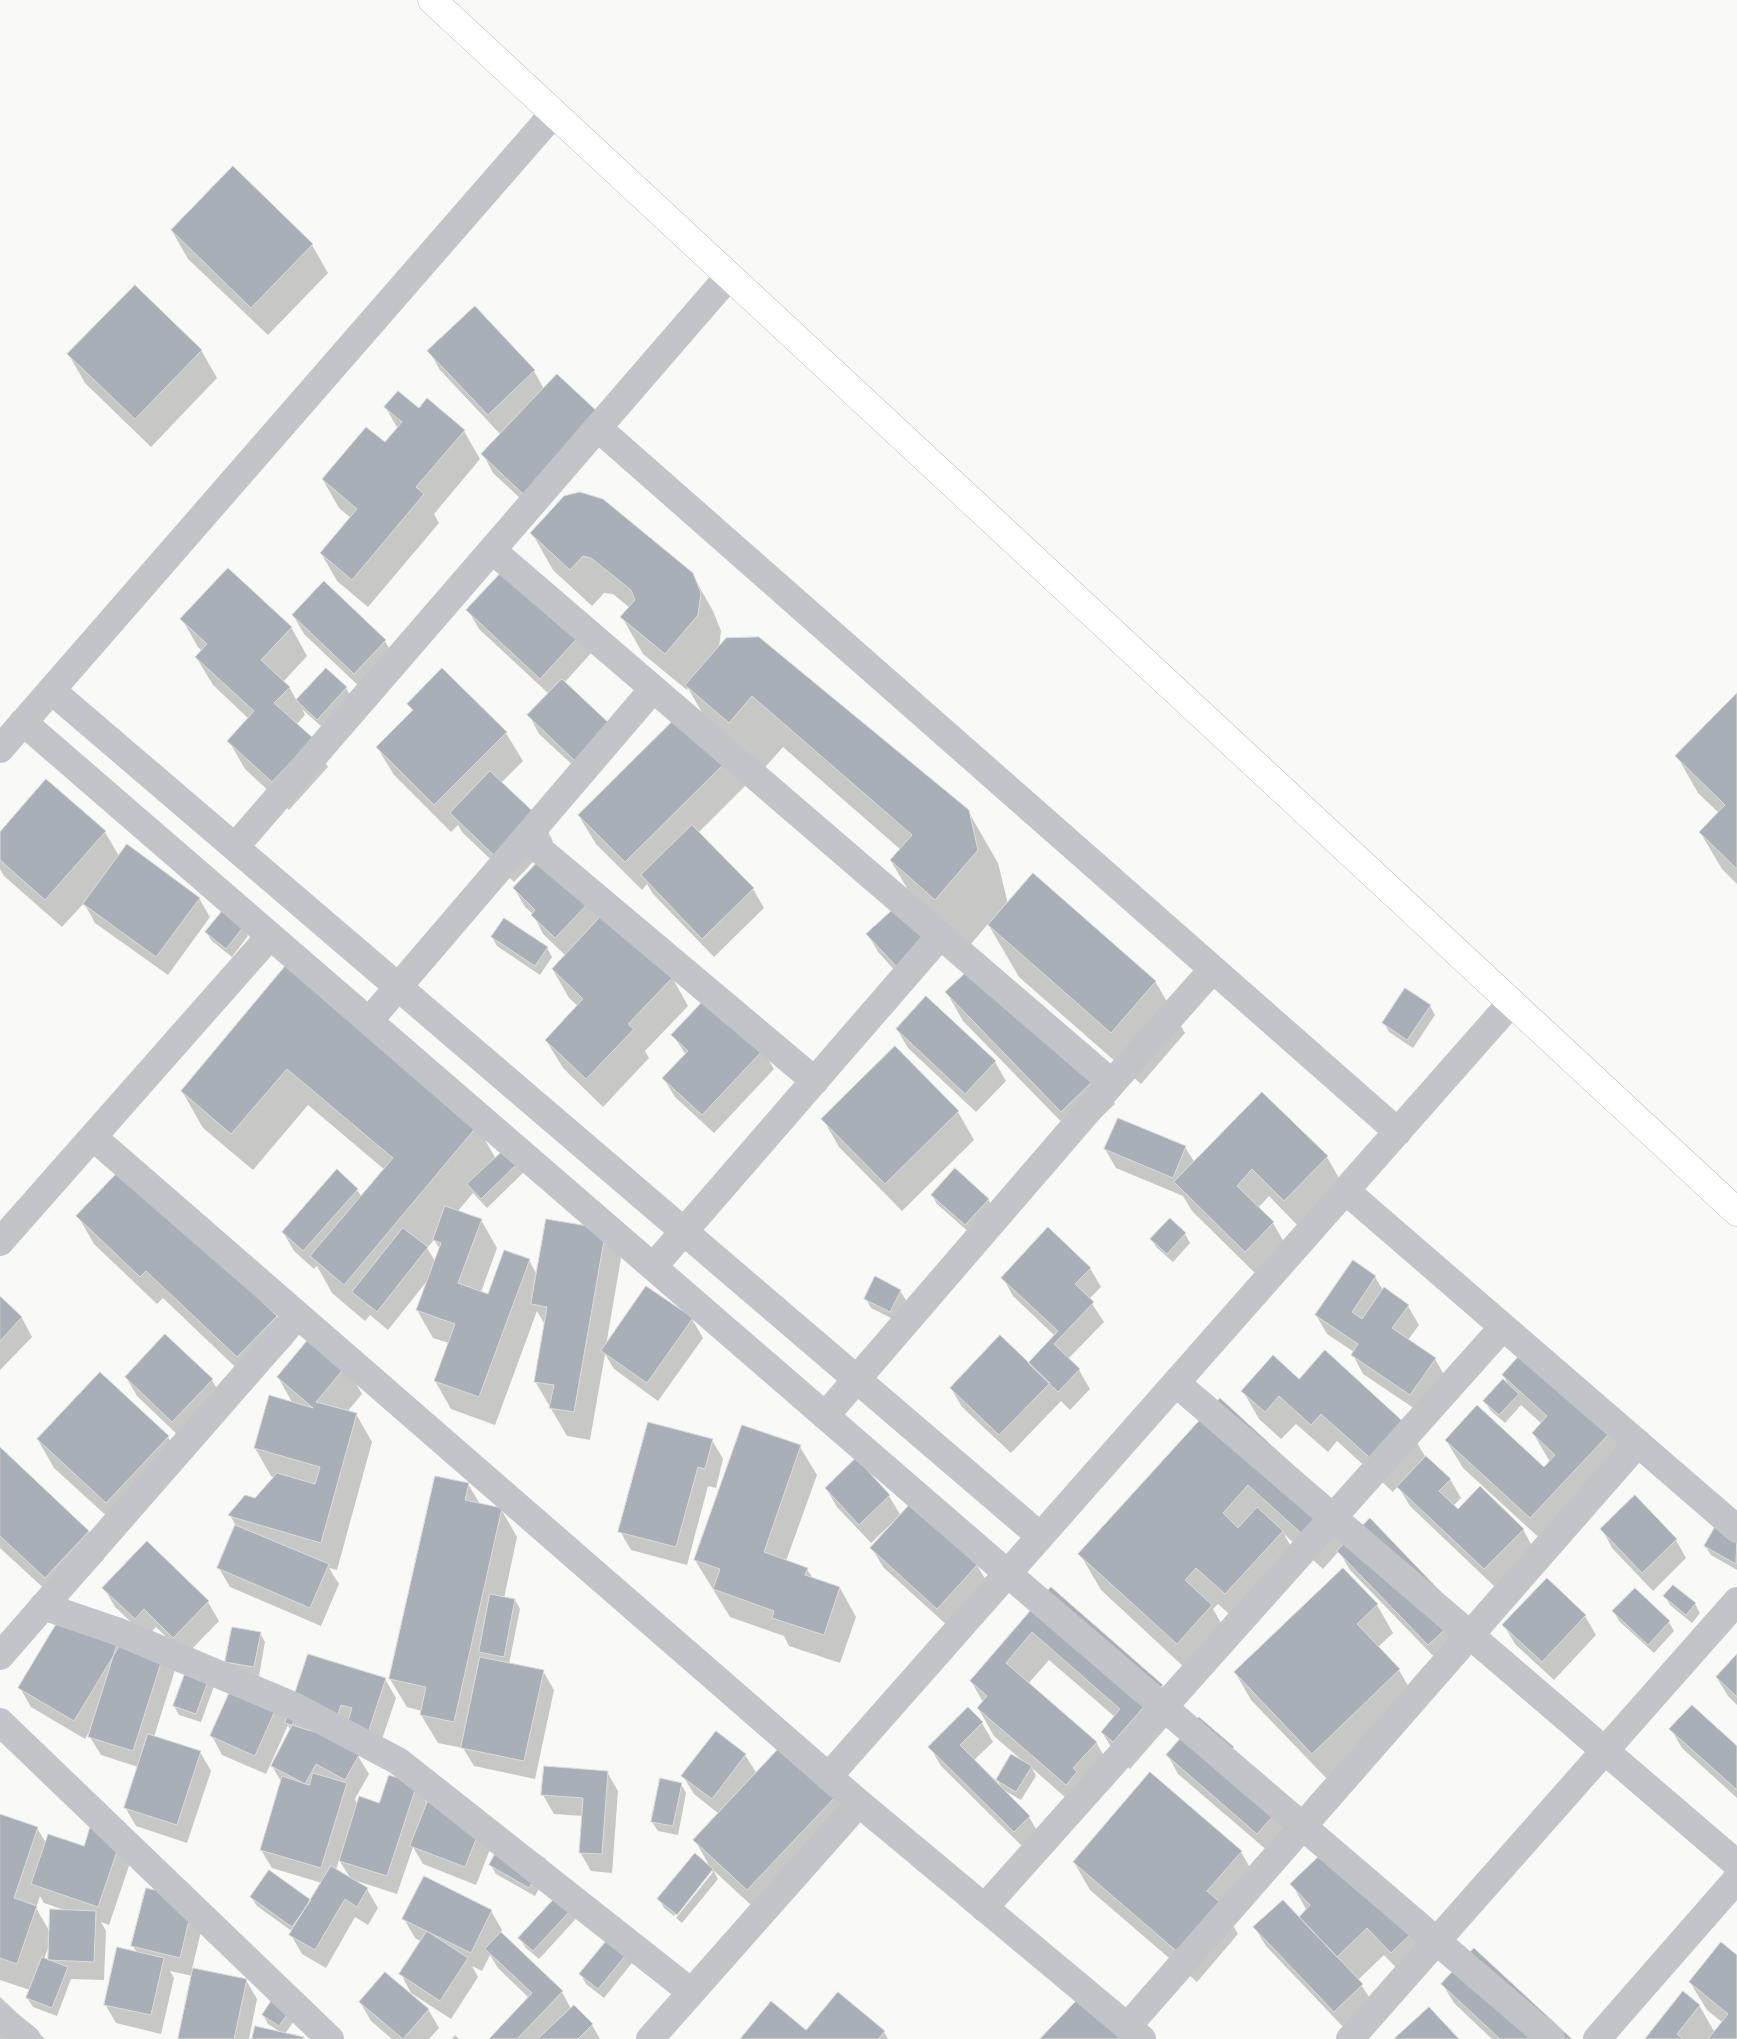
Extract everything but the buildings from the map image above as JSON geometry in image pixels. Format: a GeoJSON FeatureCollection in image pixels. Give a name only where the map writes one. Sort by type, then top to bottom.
{"type":"FeatureCollection","features":[{"type":"Feature","properties":{"kind":"main road"},"geometry":{"type":"LineString","coordinates":[[432,0],[1737,1212]]}},
{"type":"Feature","properties":{"kind":"street"},"geometry":{"type":"LineString","coordinates":[[0,749],[554,113]]}},
{"type":"Feature","properties":{"kind":"street"},"geometry":{"type":"LineString","coordinates":[[235,847],[729,276]]}},
{"type":"Feature","properties":{"kind":"street"},"geometry":{"type":"LineString","coordinates":[[598,428],[1398,1132]]}},
{"type":"Feature","properties":{"kind":"street"},"geometry":{"type":"LineString","coordinates":[[492,550],[1112,1083]]}},
{"type":"Feature","properties":{"kind":"street"},"geometry":{"type":"LineString","coordinates":[[369,1021],[653,689]]}},
{"type":"Feature","properties":{"kind":"street"},"geometry":{"type":"LineString","coordinates":[[52,690],[1040,1536]]}},
{"type":"Feature","properties":{"kind":"street"},"geometry":{"type":"LineString","coordinates":[[23,722],[825,1416],[1551,2039]]}},
{"type":"Feature","properties":{"kind":"street"},"geometry":{"type":"LineString","coordinates":[[526,838],[815,1081]]}},
{"type":"Feature","properties":{"kind":"street"},"geometry":{"type":"LineString","coordinates":[[0,1242],[270,936]]}},
{"type":"Feature","properties":{"kind":"street"},"geometry":{"type":"LineString","coordinates":[[653,1267],[940,936]]}},
{"type":"Feature","properties":{"kind":"street"},"geometry":{"type":"LineString","coordinates":[[825,1416],[1112,1083],[1213,969]]}},
{"type":"Feature","properties":{"kind":"street"},"geometry":{"type":"LineString","coordinates":[[828,1777],[1512,1003]]}},
{"type":"Feature","properties":{"kind":"street"},"geometry":{"type":"LineString","coordinates":[[93,1137],[828,1777],[1134,2033],[1303,1826],[1638,1443]]}},
{"type":"Feature","properties":{"kind":"street"},"geometry":{"type":"LineString","coordinates":[[1346,1191],[1737,1529]]}},
{"type":"Feature","properties":{"kind":"street"},"geometry":{"type":"LineString","coordinates":[[0,1656],[297,1316]]}},
{"type":"Feature","properties":{"kind":"street"},"geometry":{"type":"LineString","coordinates":[[984,1908],[1503,1326]]}},
{"type":"Feature","properties":{"kind":"street"},"geometry":{"type":"LineString","coordinates":[[1176,1383],[1737,1864]]}},
{"type":"Feature","properties":{"kind":"street"},"geometry":{"type":"LineString","coordinates":[[1350,2039],[1737,1601]]}},
{"type":"Feature","properties":{"kind":"street"},"geometry":{"type":"LineString","coordinates":[[43,1606],[119,1632],[298,1708],[398,1761],[691,1992]]}},
{"type":"Feature","properties":{"kind":"street"},"geometry":{"type":"LineString","coordinates":[[0,1722],[330,2039]]}},
{"type":"Feature","properties":{"kind":"street"},"geometry":{"type":"LineString","coordinates":[[650,2039],[859,1803]]}},
{"type":"Feature","properties":{"kind":"street"},"geometry":{"type":"LineString","coordinates":[[1597,2039],[1737,1878]]}},
{"type":"Feature","properties":{"kind":"street"},"geometry":{"type":"LineString","coordinates":[[0,2018],[27,2039]]}}]}
